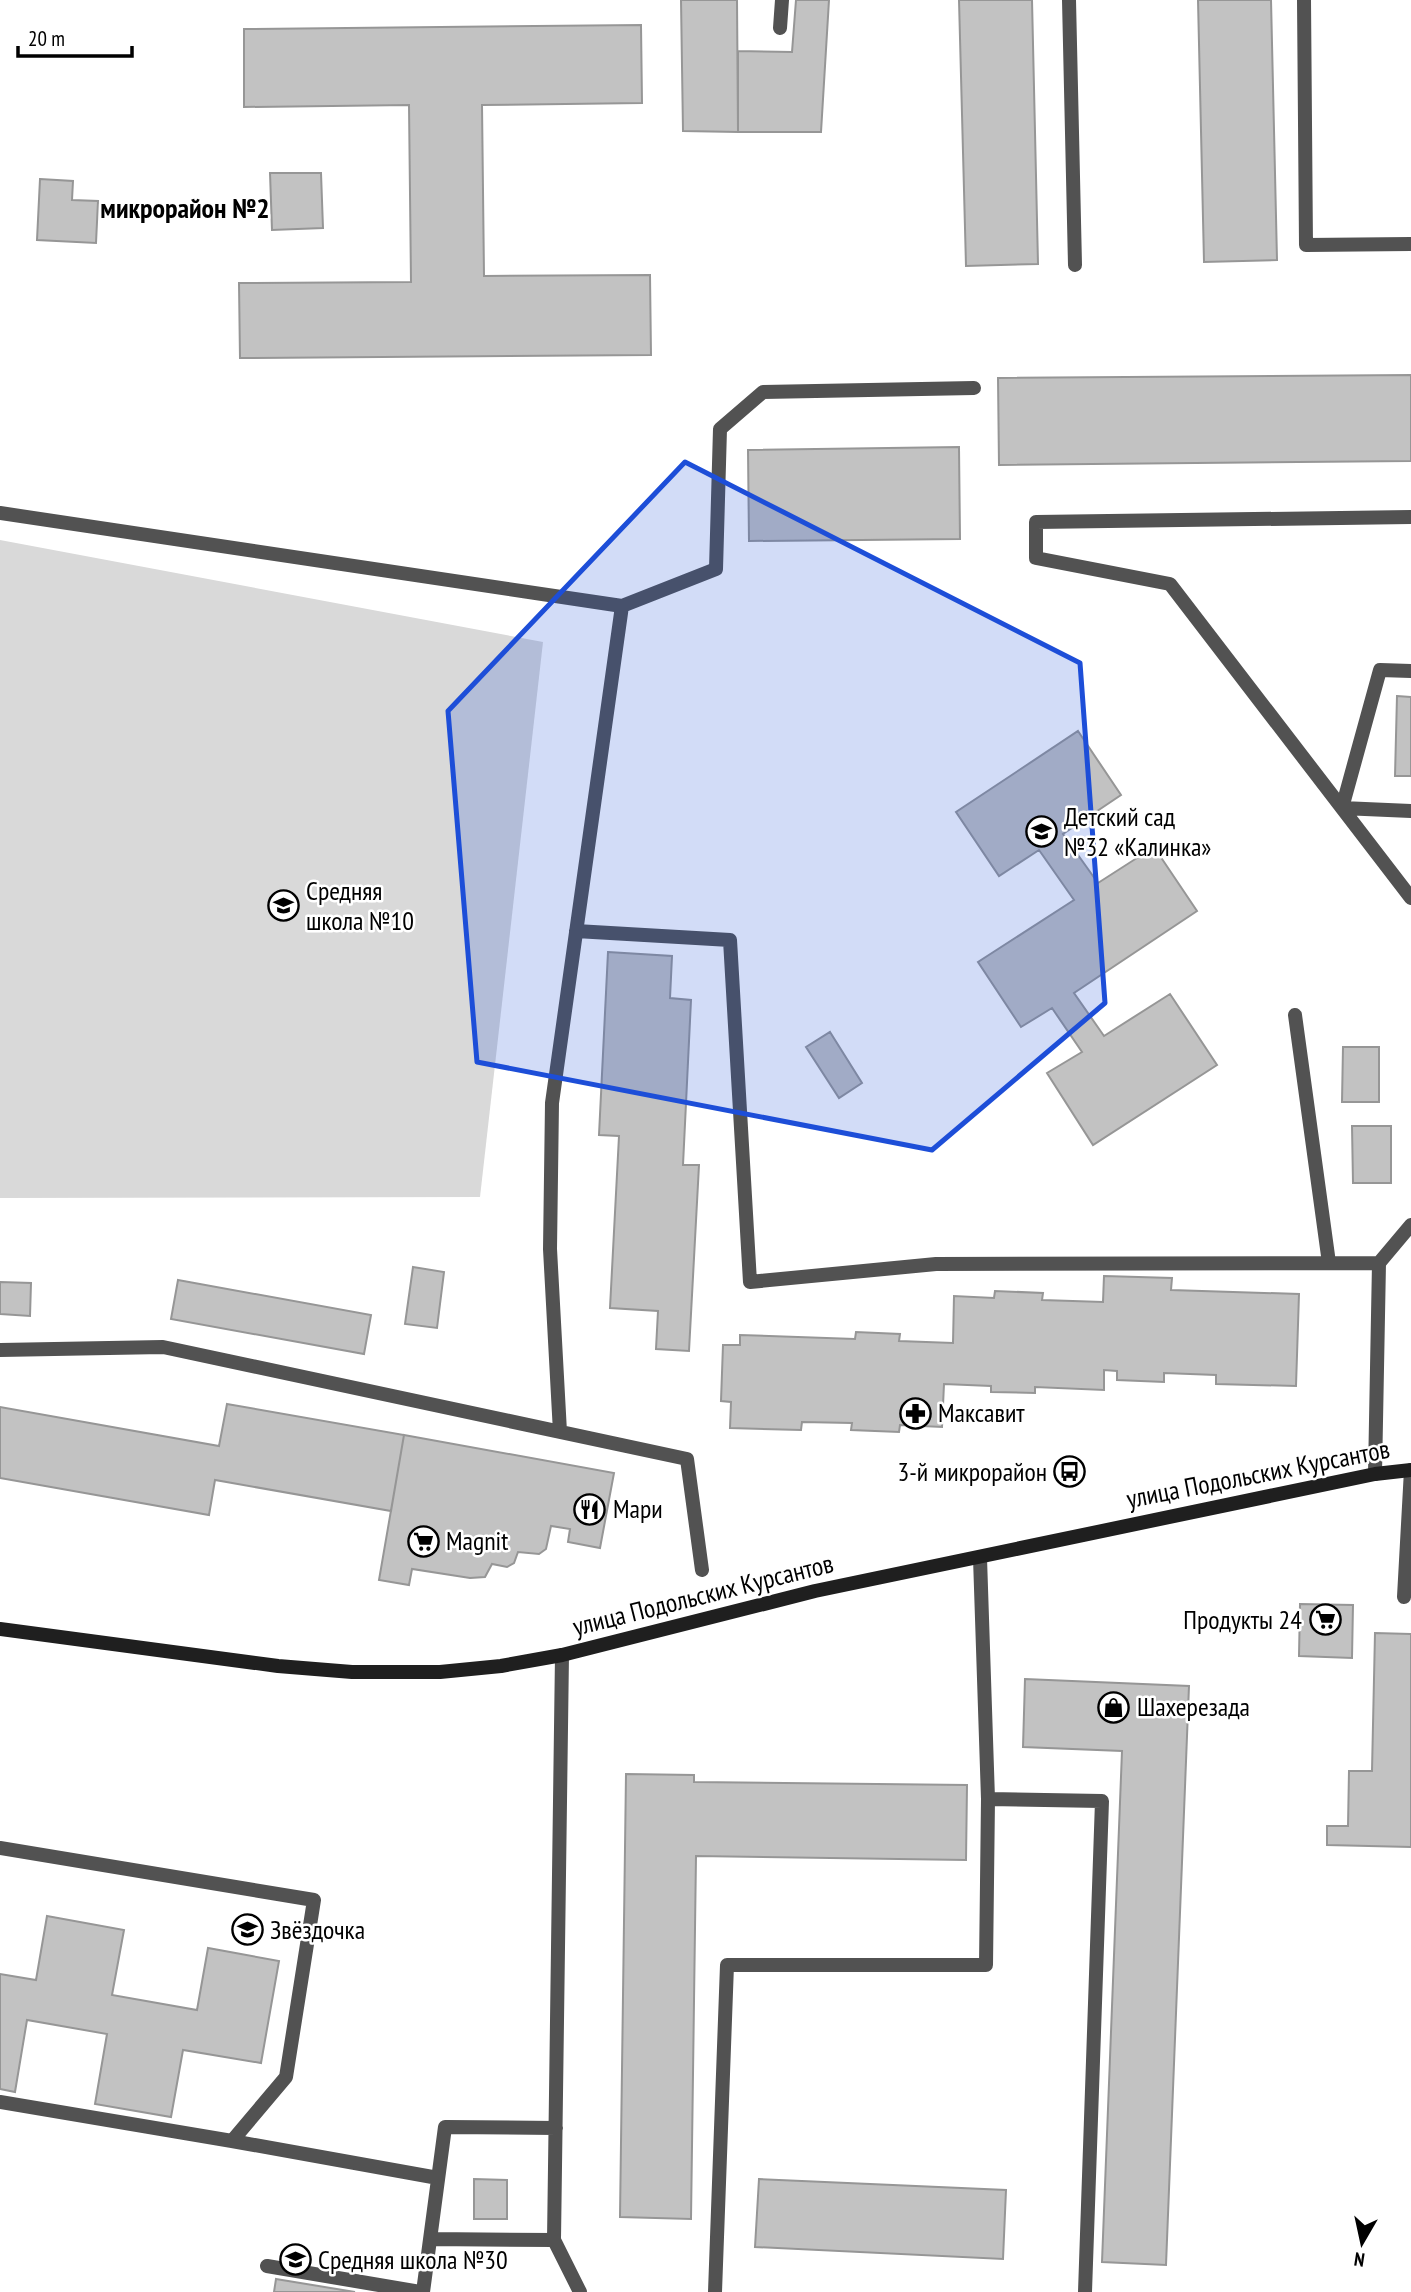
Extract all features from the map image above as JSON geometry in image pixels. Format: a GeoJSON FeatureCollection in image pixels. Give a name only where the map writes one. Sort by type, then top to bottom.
{"type":"FeatureCollection","features":[{"type":"Feature","properties":{"kind":"street","name":"улица Подольских Курсантов"},"geometry":{"type":"LineString","coordinates":[[0,1629],[278,1667],[352,1672],[440,1672],[501,1667],[562,1655],[815,1591],[1375,1474],[1411,1470]]}},
{"type":"Feature","properties":{"kind":"lane"},"geometry":{"type":"LineString","coordinates":[[780,28],[782,0]]}},
{"type":"Feature","properties":{"kind":"lane"},"geometry":{"type":"LineString","coordinates":[[1069,0],[1075,265]]}},
{"type":"Feature","properties":{"kind":"lane"},"geometry":{"type":"LineString","coordinates":[[1304,0],[1306,245],[1411,244]]}},
{"type":"Feature","properties":{"kind":"lane"},"geometry":{"type":"LineString","coordinates":[[0,513],[622,606],[716,569],[719,429],[763,392],[974,388]]}},
{"type":"Feature","properties":{"kind":"lane"},"geometry":{"type":"LineString","coordinates":[[1411,517],[1037,522],[1036,558],[1170,584],[1411,898]]}},
{"type":"Feature","properties":{"kind":"lane"},"geometry":{"type":"LineString","coordinates":[[560,1432],[550,1249],[552,1104],[622,606]]}},
{"type":"Feature","properties":{"kind":"lane"},"geometry":{"type":"LineString","coordinates":[[1342,808],[1380,670],[1411,671]]}},
{"type":"Feature","properties":{"kind":"lane"},"geometry":{"type":"LineString","coordinates":[[1342,808],[1411,811]]}},
{"type":"Feature","properties":{"kind":"lane"},"geometry":{"type":"LineString","coordinates":[[576,931],[730,940],[750,1282],[936,1264],[1379,1263]]}},
{"type":"Feature","properties":{"kind":"lane"},"geometry":{"type":"LineString","coordinates":[[1295,1015],[1329,1263]]}},
{"type":"Feature","properties":{"kind":"lane"},"geometry":{"type":"LineString","coordinates":[[1375,1474],[1379,1263],[1411,1225]]}},
{"type":"Feature","properties":{"kind":"lane"},"geometry":{"type":"LineString","coordinates":[[0,1350],[163,1347],[687,1459],[702,1570]]}},
{"type":"Feature","properties":{"kind":"lane"},"geometry":{"type":"LineString","coordinates":[[1404,1597],[1411,1470]]}},
{"type":"Feature","properties":{"kind":"lane"},"geometry":{"type":"LineString","coordinates":[[715,2292],[727,1965],[986,1965],[988,1799],[980,1558]]}},
{"type":"Feature","properties":{"kind":"lane"},"geometry":{"type":"LineString","coordinates":[[562,1655],[554,2240],[580,2292]]}},
{"type":"Feature","properties":{"kind":"lane"},"geometry":{"type":"LineString","coordinates":[[988,1799],[1102,1801],[1085,2292]]}},
{"type":"Feature","properties":{"kind":"lane"},"geometry":{"type":"LineString","coordinates":[[0,1848],[314,1900],[286,2077],[232,2141]]}},
{"type":"Feature","properties":{"kind":"lane"},"geometry":{"type":"LineString","coordinates":[[0,2102],[438,2178]]}},
{"type":"Feature","properties":{"kind":"lane"},"geometry":{"type":"LineString","coordinates":[[267,2266],[421,2292],[445,2127],[556,2129]]}},
{"type":"Feature","properties":{"kind":"lane"},"geometry":{"type":"LineString","coordinates":[[430,2239],[554,2240]]}},
{"type":"Feature","properties":{"kind":"highlighted area"},"geometry":{"type":"Polygon","coordinates":[[[685,462],[1080,663],[1105,1003],[932,1150],[477,1062],[448,711],[685,462]]]}},
{"type":"Feature","properties":{"kind":"shaded area"},"geometry":{"type":"Polygon","coordinates":[[[0,540],[543,642],[480,1197],[0,1198],[0,540]]]}},
{"type":"Feature","properties":{"kind":"building"},"geometry":{"type":"Polygon","coordinates":[[[681,0],[737,0],[738,132],[683,131],[681,0]]]}},
{"type":"Feature","properties":{"kind":"building"},"geometry":{"type":"Polygon","coordinates":[[[796,0],[829,0],[821,132],[738,132],[738,51],[792,52],[796,0]]]}},
{"type":"Feature","properties":{"kind":"building"},"geometry":{"type":"Polygon","coordinates":[[[959,0],[1032,0],[1038,264],[966,266],[959,0]]]}},
{"type":"Feature","properties":{"kind":"building"},"geometry":{"type":"Polygon","coordinates":[[[1198,0],[1271,0],[1277,260],[1204,262],[1198,0]]]}},
{"type":"Feature","properties":{"kind":"building"},"geometry":{"type":"Polygon","coordinates":[[[641,25],[642,103],[482,105],[484,276],[650,275],[651,355],[240,358],[239,283],[411,282],[409,105],[244,107],[244,29],[641,25]]]}},
{"type":"Feature","properties":{"kind":"building"},"geometry":{"type":"Polygon","coordinates":[[[270,173],[321,173],[323,228],[272,230],[270,173]]]}},
{"type":"Feature","properties":{"kind":"building"},"geometry":{"type":"Polygon","coordinates":[[[40,179],[73,181],[72,200],[98,201],[96,243],[37,240],[40,179]]]}},
{"type":"Feature","properties":{"kind":"building"},"geometry":{"type":"Polygon","coordinates":[[[1411,375],[1411,461],[999,465],[998,378],[1411,375]]]}},
{"type":"Feature","properties":{"kind":"building"},"geometry":{"type":"Polygon","coordinates":[[[959,447],[960,539],[749,541],[748,450],[959,447]]]}},
{"type":"Feature","properties":{"kind":"building"},"geometry":{"type":"Polygon","coordinates":[[[1397,696],[1411,697],[1411,776],[1395,776],[1397,696]]]}},
{"type":"Feature","properties":{"kind":"building"},"geometry":{"type":"Polygon","coordinates":[[[1078,731],[1121,795],[1063,834],[1098,883],[1154,847],[1197,911],[1074,993],[1104,1036],[1170,994],[1217,1065],[1093,1145],[1047,1073],[1082,1052],[1052,1008],[1021,1027],[978,962],[1074,900],[1039,850],[999,876],[956,812],[1078,731]]]}},
{"type":"Feature","properties":{"kind":"building"},"geometry":{"type":"Polygon","coordinates":[[[608,952],[672,956],[670,998],[691,1000],[683,1165],[699,1165],[689,1351],[656,1349],[658,1311],[610,1308],[619,1136],[599,1135],[608,952]]]}},
{"type":"Feature","properties":{"kind":"building"},"geometry":{"type":"Polygon","coordinates":[[[830,1032],[862,1083],[839,1098],[806,1047],[830,1032]]]}},
{"type":"Feature","properties":{"kind":"building"},"geometry":{"type":"Polygon","coordinates":[[[1343,1047],[1379,1047],[1379,1102],[1342,1102],[1343,1047]]]}},
{"type":"Feature","properties":{"kind":"building"},"geometry":{"type":"Polygon","coordinates":[[[1352,1126],[1391,1126],[1391,1183],[1353,1183],[1352,1126]]]}},
{"type":"Feature","properties":{"kind":"building"},"geometry":{"type":"Polygon","coordinates":[[[413,1267],[444,1272],[437,1328],[405,1324],[413,1267]]]}},
{"type":"Feature","properties":{"kind":"building"},"geometry":{"type":"Polygon","coordinates":[[[1104,1276],[1172,1278],[1171,1290],[1299,1294],[1296,1386],[1216,1384],[1216,1375],[1164,1373],[1164,1382],[1117,1380],[1117,1371],[1104,1370],[1104,1390],[1035,1387],[1035,1393],[991,1392],[991,1386],[944,1384],[942,1427],[900,1425],[899,1432],[851,1430],[852,1423],[802,1422],[801,1430],[730,1428],[731,1402],[721,1401],[723,1345],[740,1345],[740,1335],[855,1339],[856,1332],[900,1334],[899,1341],[953,1343],[954,1296],[994,1298],[995,1291],[1043,1293],[1042,1300],[1103,1302],[1104,1276]]]}},
{"type":"Feature","properties":{"kind":"building"},"geometry":{"type":"Polygon","coordinates":[[[178,1280],[371,1315],[364,1354],[171,1319],[178,1280]]]}},
{"type":"Feature","properties":{"kind":"building"},"geometry":{"type":"Polygon","coordinates":[[[0,1282],[31,1283],[30,1316],[0,1314],[0,1282]]]}},
{"type":"Feature","properties":{"kind":"building"},"geometry":{"type":"Polygon","coordinates":[[[227,1404],[404,1435],[391,1511],[215,1480],[209,1515],[0,1478],[0,1407],[219,1446],[227,1404]]]}},
{"type":"Feature","properties":{"kind":"building"},"geometry":{"type":"Polygon","coordinates":[[[404,1435],[614,1473],[600,1548],[568,1542],[570,1529],[551,1526],[546,1549],[539,1554],[518,1552],[514,1563],[507,1567],[492,1564],[485,1577],[470,1578],[412,1569],[409,1585],[379,1580],[404,1435]]]}},
{"type":"Feature","properties":{"kind":"building"},"geometry":{"type":"Polygon","coordinates":[[[1300,1604],[1353,1605],[1352,1658],[1299,1656],[1300,1604]]]}},
{"type":"Feature","properties":{"kind":"building"},"geometry":{"type":"Polygon","coordinates":[[[1375,1633],[1411,1634],[1411,1847],[1327,1845],[1327,1826],[1348,1826],[1349,1771],[1372,1771],[1375,1633]]]}},
{"type":"Feature","properties":{"kind":"building"},"geometry":{"type":"Polygon","coordinates":[[[1025,1679],[1189,1686],[1166,2265],[1102,2262],[1122,1751],[1023,1747],[1025,1679]]]}},
{"type":"Feature","properties":{"kind":"building"},"geometry":{"type":"Polygon","coordinates":[[[626,1774],[694,1775],[694,1782],[967,1785],[966,1860],[696,1856],[691,2219],[620,2217],[626,1774]]]}},
{"type":"Feature","properties":{"kind":"building"},"geometry":{"type":"Polygon","coordinates":[[[47,1916],[124,1930],[112,1995],[197,2010],[208,1948],[279,1961],[261,2063],[183,2050],[171,2117],[95,2104],[107,2034],[27,2020],[15,2092],[0,2089],[0,1974],[36,1980],[47,1916]]]}},
{"type":"Feature","properties":{"kind":"building"},"geometry":{"type":"Polygon","coordinates":[[[474,2179],[507,2180],[507,2219],[474,2219],[474,2179]]]}},
{"type":"Feature","properties":{"kind":"building"},"geometry":{"type":"Polygon","coordinates":[[[759,2179],[1006,2190],[1003,2259],[755,2247],[759,2179]]]}},
{"type":"Feature","properties":{"kind":"building"},"geometry":{"type":"Polygon","coordinates":[[[276,2279],[355,2292],[274,2292],[276,2279]]]}},
{"type":"Feature","properties":{"kind":"place","name":"Детский сад №32 «Калинка»"},"geometry":{"type":"Point","coordinates":[1041,832]}},
{"type":"Feature","properties":{"kind":"place","name":"Средняя школа №10"},"geometry":{"type":"Point","coordinates":[283,906]}},
{"type":"Feature","properties":{"kind":"place","name":"Максавит"},"geometry":{"type":"Point","coordinates":[915,1413]}},
{"type":"Feature","properties":{"kind":"place","name":"3-й микрорайон"},"geometry":{"type":"Point","coordinates":[1070,1472]}},
{"type":"Feature","properties":{"kind":"place","name":"Мари"},"geometry":{"type":"Point","coordinates":[590,1509]}},
{"type":"Feature","properties":{"kind":"place","name":"Magnit"},"geometry":{"type":"Point","coordinates":[423,1541]}},
{"type":"Feature","properties":{"kind":"place","name":"Продукты 24"},"geometry":{"type":"Point","coordinates":[1325,1620]}},
{"type":"Feature","properties":{"kind":"place","name":"Шахерезада"},"geometry":{"type":"Point","coordinates":[1114,1707]}},
{"type":"Feature","properties":{"kind":"place","name":"Звёздочка"},"geometry":{"type":"Point","coordinates":[247,1930]}},
{"type":"Feature","properties":{"kind":"place","name":"Средняя школа №30"},"geometry":{"type":"Point","coordinates":[295,2260]}},
{"type":"Feature","properties":{"kind":"district","name":"микрорайон №2"},"geometry":{"type":"Point","coordinates":[185,208]}}]}
